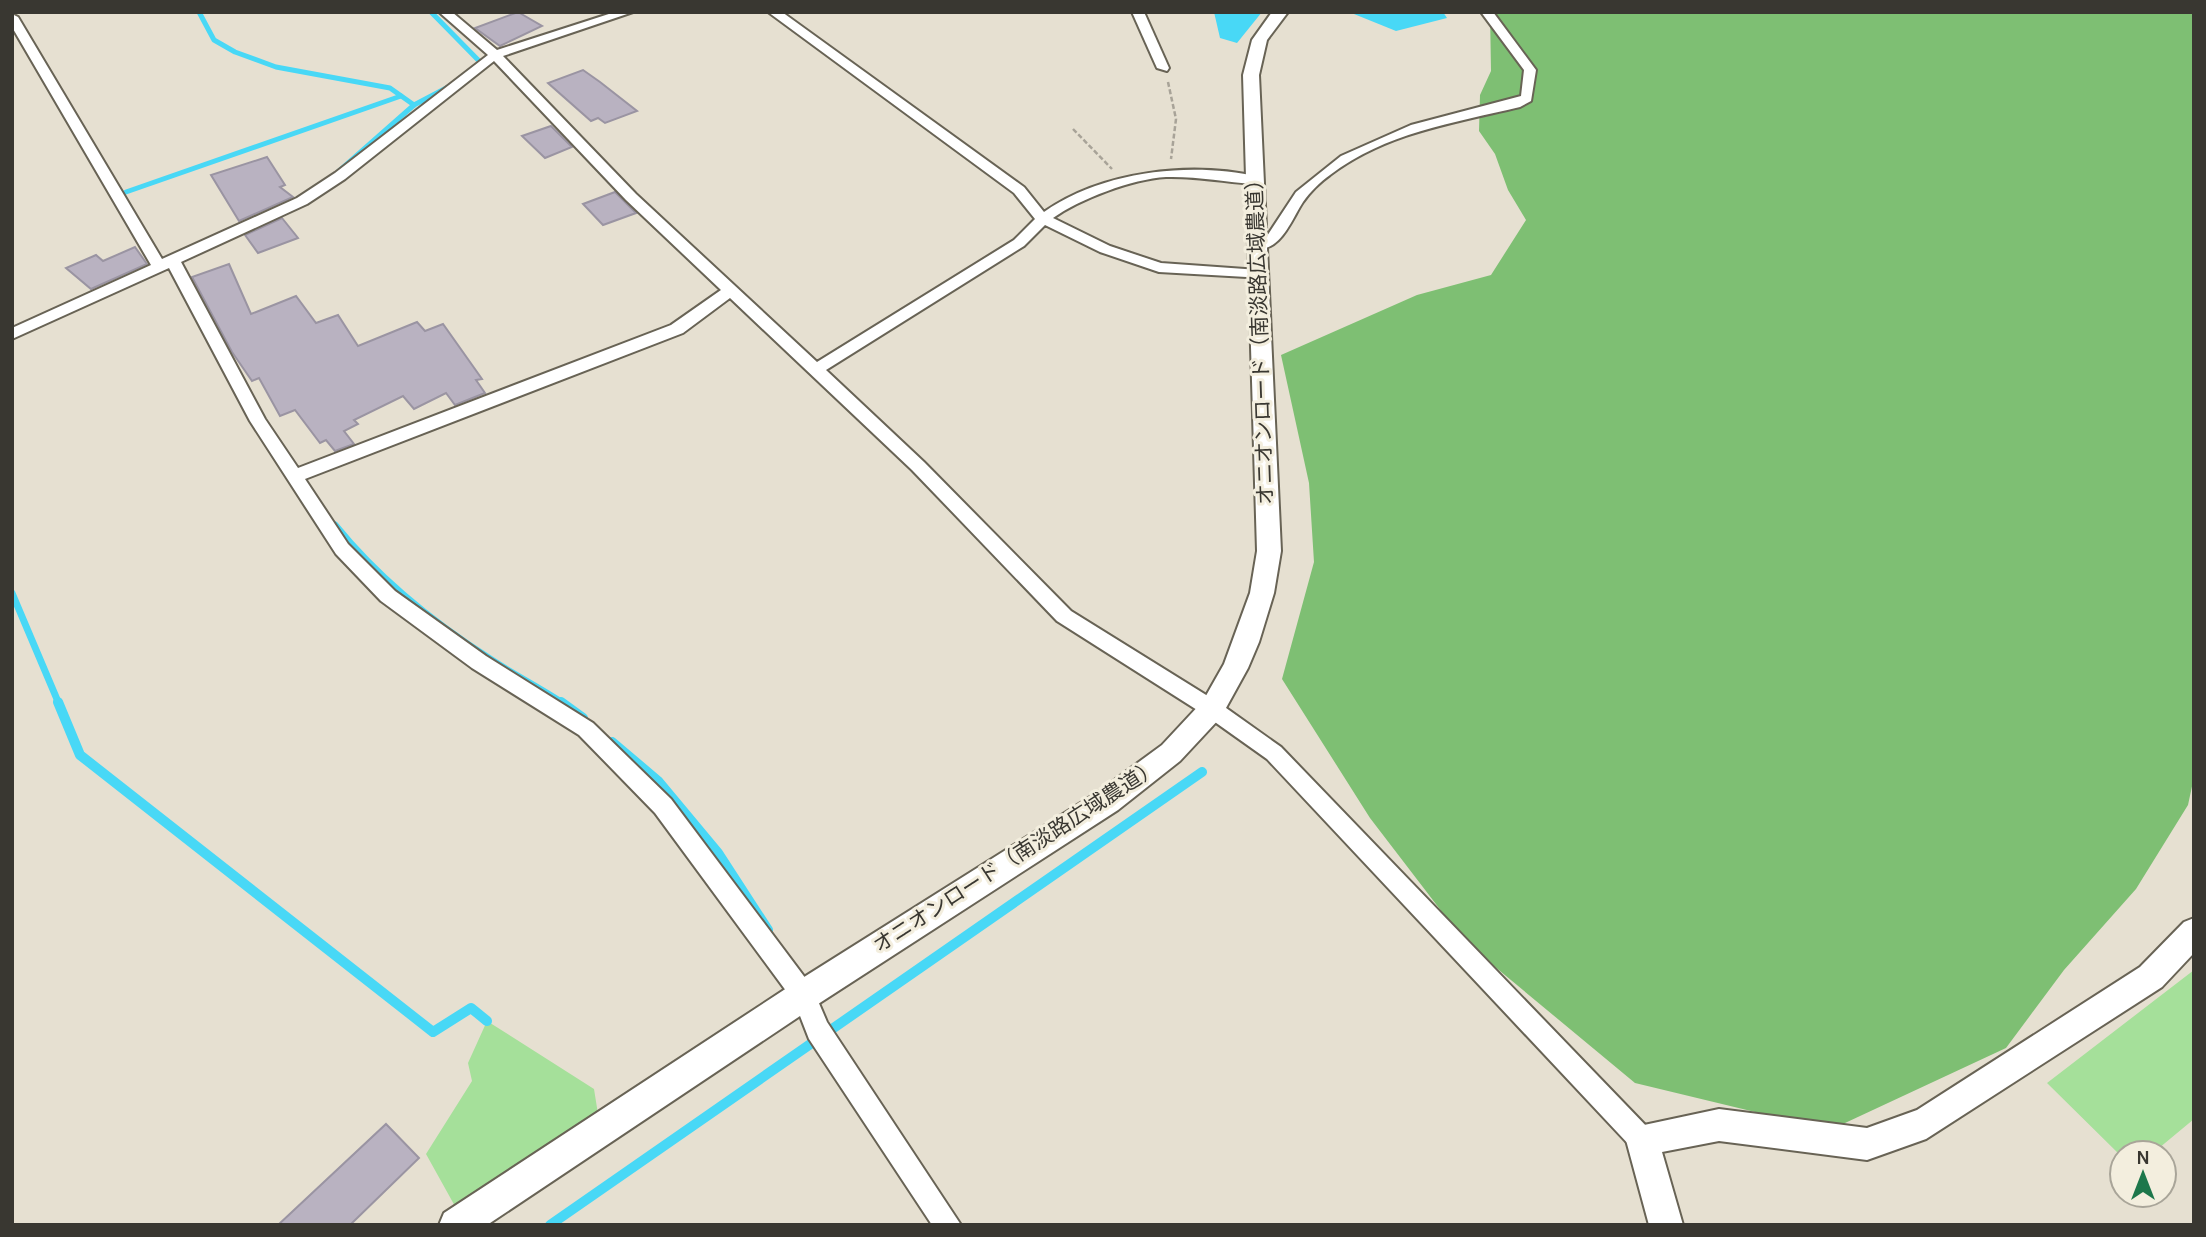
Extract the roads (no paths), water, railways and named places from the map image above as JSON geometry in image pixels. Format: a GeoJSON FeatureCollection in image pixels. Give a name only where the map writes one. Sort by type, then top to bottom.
{"type":"FeatureCollection","features":[{"type":"Feature","properties":{"kind":"street"},"geometry":{"type":"LineString","coordinates":[[445,12],[495,55],[631,197],[918,466],[1064,616],[1212,709],[1273,753],[1642,1140],[1666,1225]]}},
{"type":"Feature","properties":{"kind":"street"},"geometry":{"type":"LineString","coordinates":[[12,334],[302,201],[340,176],[495,55],[627,12]]}},
{"type":"Feature","properties":{"kind":"street"},"geometry":{"type":"LineString","coordinates":[[774,12],[1019,190],[1044,219],[1105,248],[1159,267],[1259,275]]}},
{"type":"Feature","properties":{"kind":"street"},"geometry":{"type":"LineString","coordinates":[[1138,12],[1163,68]]}},
{"type":"Feature","properties":{"kind":"street","name":"オニオンロード（南淡路広域農道）"},"geometry":{"type":"LineString","coordinates":[[456,1225],[804,995],[1108,801],[1171,754],[1212,709],[1247,642],[1262,593],[1269,551],[1251,75],[1254,47],[1264,27],[1281,12]]}},
{"type":"Feature","properties":{"kind":"street"},"geometry":{"type":"LineString","coordinates":[[1257,245],[1266,244],[1275,237],[1301,196],[1350,155],[1430,121],[1515,104],[1527,98],[1530,70],[1520,52],[1487,12]]}},
{"type":"Feature","properties":{"kind":"street"},"geometry":{"type":"LineString","coordinates":[[12,17],[165,263],[292,477],[342,549],[388,596],[479,663],[586,729],[663,806],[804,995],[824,1039],[948,1225]]}},
{"type":"Feature","properties":{"kind":"street"},"geometry":{"type":"LineString","coordinates":[[815,370],[1019,243],[1067,202],[1149,175],[1169,173],[1254,180]]}},
{"type":"Feature","properties":{"kind":"street"},"geometry":{"type":"LineString","coordinates":[[292,477],[665,334],[730,291]]}},
{"type":"Feature","properties":{"kind":"street"},"geometry":{"type":"LineString","coordinates":[[1642,1140],[1719,1125],[1867,1144],[1926,1123],[2151,977],[2194,932]]}},
{"type":"Feature","properties":{"kind":"water"},"geometry":{"type":"Polygon","coordinates":[[[1214,12],[1262,12],[1237,43],[1220,38],[1214,12]]]}},
{"type":"Feature","properties":{"kind":"water"},"geometry":{"type":"Polygon","coordinates":[[[1349,12],[1443,12],[1447,18],[1396,31],[1349,12]]]}},
{"type":"Feature","properties":{"kind":"waterway"},"geometry":{"type":"LineString","coordinates":[[199,12],[214,40],[235,52],[276,67],[390,88],[414,105]]}},
{"type":"Feature","properties":{"kind":"waterway"},"geometry":{"type":"LineString","coordinates":[[431,12],[485,67]]}},
{"type":"Feature","properties":{"kind":"waterway"},"geometry":{"type":"LineString","coordinates":[[414,105],[452,85]]}},
{"type":"Feature","properties":{"kind":"waterway"},"geometry":{"type":"LineString","coordinates":[[126,192],[401,96]]}},
{"type":"Feature","properties":{"kind":"waterway"},"geometry":{"type":"LineString","coordinates":[[338,172],[414,105]]}},
{"type":"Feature","properties":{"kind":"waterway"},"geometry":{"type":"LineString","coordinates":[[335,525],[388,581],[447,630],[562,703]]}},
{"type":"Feature","properties":{"kind":"waterway"},"geometry":{"type":"LineString","coordinates":[[12,593],[59,704]]}},
{"type":"Feature","properties":{"kind":"waterway"},"geometry":{"type":"LineString","coordinates":[[58,702],[80,755],[433,1032],[471,1008],[487,1021]]}},
{"type":"Feature","properties":{"kind":"waterway"},"geometry":{"type":"LineString","coordinates":[[562,703],[583,718]]}},
{"type":"Feature","properties":{"kind":"waterway"},"geometry":{"type":"LineString","coordinates":[[612,742],[658,781],[718,853],[768,930]]}},
{"type":"Feature","properties":{"kind":"waterway"},"geometry":{"type":"LineString","coordinates":[[550,1225],[1202,772]]}}]}
